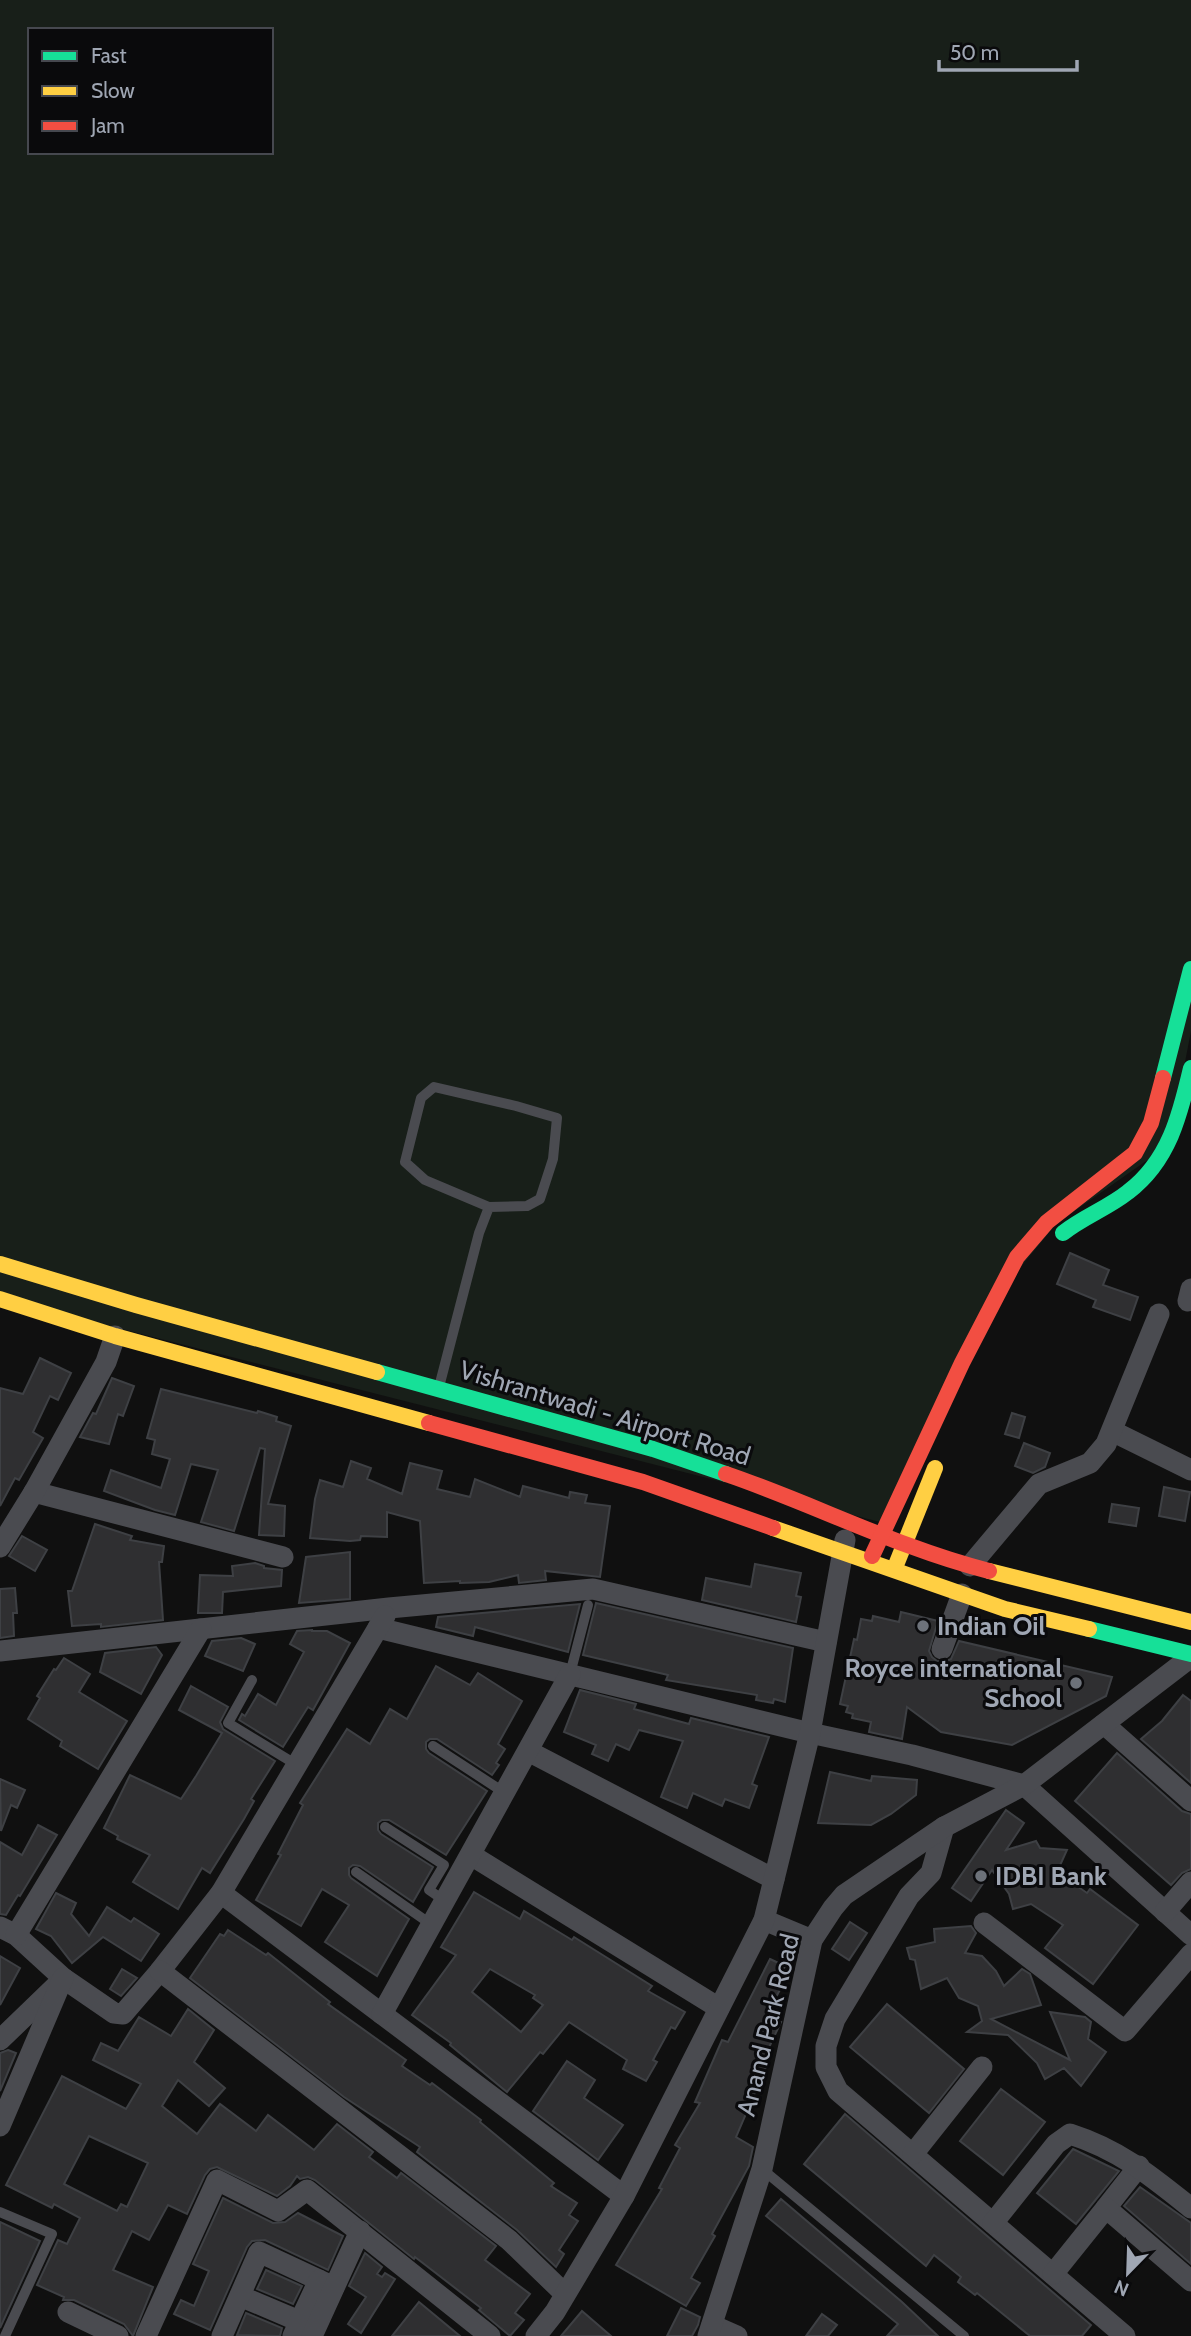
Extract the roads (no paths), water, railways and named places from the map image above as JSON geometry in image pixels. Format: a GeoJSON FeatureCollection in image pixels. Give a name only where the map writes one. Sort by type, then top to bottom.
{"type":"FeatureCollection","features":[{"type":"Feature","properties":{"kind":"main road"},"geometry":{"type":"LineString","coordinates":[[869,1562],[962,1363],[1017,1257],[1047,1222],[1122,1165],[1143,1141],[1151,1123],[1191,969]]}},
{"type":"Feature","properties":{"kind":"main road"},"geometry":{"type":"LineString","coordinates":[[1050,1243],[1127,1192],[1160,1162],[1179,1117],[1191,1068]]}},
{"type":"Feature","properties":{"kind":"main road","name":"Vishrantwadi - Airport Road"},"geometry":{"type":"LineString","coordinates":[[0,1264],[136,1305],[653,1449],[776,1491],[904,1544],[970,1566],[1191,1622]]}},
{"type":"Feature","properties":{"kind":"main road"},"geometry":{"type":"LineString","coordinates":[[982,1359],[1012,1297],[1025,1277]]}},
{"type":"Feature","properties":{"kind":"main road","name":"Vishrantwadi - Airport Road"},"geometry":{"type":"LineString","coordinates":[[0,1299],[115,1336],[643,1482],[764,1522],[842,1553],[1005,1609],[1189,1660]]}},
{"type":"Feature","properties":{"kind":"main road"},"geometry":{"type":"LineString","coordinates":[[894,1571],[940,1458]]}},
{"type":"Feature","properties":{"kind":"street"},"geometry":{"type":"LineString","coordinates":[[970,1566],[1039,1484],[1090,1463],[1106,1444],[1160,1314]]}},
{"type":"Feature","properties":{"kind":"street"},"geometry":{"type":"LineString","coordinates":[[0,1546],[34,1492],[106,1363],[115,1336]]}},
{"type":"Feature","properties":{"kind":"street"},"geometry":{"type":"LineString","coordinates":[[1112,1431],[1191,1470]]}},
{"type":"Feature","properties":{"kind":"street"},"geometry":{"type":"LineString","coordinates":[[34,1492],[283,1557]]}},
{"type":"Feature","properties":{"kind":"street"},"geometry":{"type":"LineString","coordinates":[[536,2336],[555,2312],[624,2196],[764,1920],[810,1733],[850,1521]]}},
{"type":"Feature","properties":{"kind":"street"},"geometry":{"type":"LineString","coordinates":[[0,1651],[389,1608],[593,1589],[826,1642]]}},
{"type":"Feature","properties":{"kind":"street"},"geometry":{"type":"LineString","coordinates":[[943,1649],[962,1594]]}},
{"type":"Feature","properties":{"kind":"street"},"geometry":{"type":"LineString","coordinates":[[201,1629],[8,1931],[63,1978],[118,2015],[123,2014],[160,1971],[221,1893],[389,1608]]}},
{"type":"Feature","properties":{"kind":"street"},"geometry":{"type":"LineString","coordinates":[[378,1628],[810,1733],[912,1755],[1024,1785],[1191,1935]]}},
{"type":"Feature","properties":{"kind":"street","name":"Anand Park Road"},"geometry":{"type":"LineString","coordinates":[[710,2331],[762,2169],[813,1940],[833,1908],[844,1895],[944,1828],[1024,1785],[1189,1660]]}},
{"type":"Feature","properties":{"kind":"street"},"geometry":{"type":"LineString","coordinates":[[382,2014],[570,1674]]}},
{"type":"Feature","properties":{"kind":"street"},"geometry":{"type":"LineString","coordinates":[[1104,1724],[1191,1801]]}},
{"type":"Feature","properties":{"kind":"street"},"geometry":{"type":"LineString","coordinates":[[528,1751],[774,1879]]}},
{"type":"Feature","properties":{"kind":"street"},"geometry":{"type":"LineString","coordinates":[[944,1828],[931,1873],[909,1896],[835,2019],[826,2046],[826,2067],[838,2091],[1125,2336]]}},
{"type":"Feature","properties":{"kind":"street"},"geometry":{"type":"LineString","coordinates":[[471,1854],[719,2008]]}},
{"type":"Feature","properties":{"kind":"street"},"geometry":{"type":"LineString","coordinates":[[1166,1912],[1191,1882]]}},
{"type":"Feature","properties":{"kind":"street"},"geometry":{"type":"LineString","coordinates":[[221,1893],[624,2196]]}},
{"type":"Feature","properties":{"kind":"street"},"geometry":{"type":"LineString","coordinates":[[764,1920],[813,1940]]}},
{"type":"Feature","properties":{"kind":"street"},"geometry":{"type":"LineString","coordinates":[[984,1923],[1125,2031],[1191,1954]]}},
{"type":"Feature","properties":{"kind":"street"},"geometry":{"type":"LineString","coordinates":[[160,1971],[509,2240],[565,2294]]}},
{"type":"Feature","properties":{"kind":"street"},"geometry":{"type":"LineString","coordinates":[[0,2040],[63,1978]]}},
{"type":"Feature","properties":{"kind":"street"},"geometry":{"type":"LineString","coordinates":[[0,2126],[63,1978]]}},
{"type":"Feature","properties":{"kind":"street"},"geometry":{"type":"LineString","coordinates":[[913,2154],[982,2067]]}},
{"type":"Feature","properties":{"kind":"street"},"geometry":{"type":"LineString","coordinates":[[993,2222],[1056,2144],[1070,2134],[1092,2141],[1139,2166],[1191,2208]]}},
{"type":"Feature","properties":{"kind":"street"},"geometry":{"type":"LineString","coordinates":[[1053,2274],[1139,2166]]}},
{"type":"Feature","properties":{"kind":"street"},"geometry":{"type":"LineString","coordinates":[[146,2336],[217,2180],[278,2211],[307,2190],[490,2336]]}},
{"type":"Feature","properties":{"kind":"street"},"geometry":{"type":"LineString","coordinates":[[1106,2208],[1191,2281]]}},
{"type":"Feature","properties":{"kind":"street"},"geometry":{"type":"LineString","coordinates":[[240,2296],[302,2331],[327,2283],[360,2231]]}},
{"type":"Feature","properties":{"kind":"street"},"geometry":{"type":"LineString","coordinates":[[222,2336],[259,2252],[327,2283]]}},
{"type":"Feature","properties":{"kind":"street"},"geometry":{"type":"LineString","coordinates":[[68,2312],[118,2336]]}},
{"type":"Feature","properties":{"kind":"street"},"geometry":{"type":"LineString","coordinates":[[710,2331],[737,2336]]}},
{"type":"Feature","properties":{"kind":"lane"},"geometry":{"type":"LineString","coordinates":[[435,1087],[557,1118],[553,1159],[540,1199],[527,1206],[489,1206],[425,1180],[405,1162],[421,1098],[435,1087]]}},
{"type":"Feature","properties":{"kind":"lane"},"geometry":{"type":"LineString","coordinates":[[438,1389],[479,1233],[489,1206]]}},
{"type":"Feature","properties":{"kind":"lane"},"geometry":{"type":"LineString","coordinates":[[570,1674],[588,1605]]}},
{"type":"Feature","properties":{"kind":"lane"},"geometry":{"type":"LineString","coordinates":[[252,1680],[228,1723],[297,1765]]}},
{"type":"Feature","properties":{"kind":"lane"},"geometry":{"type":"LineString","coordinates":[[433,1746],[505,1793]]}},
{"type":"Feature","properties":{"kind":"lane"},"geometry":{"type":"LineString","coordinates":[[385,1827],[444,1865],[429,1890],[445,1901]]}},
{"type":"Feature","properties":{"kind":"lane"},"geometry":{"type":"LineString","coordinates":[[356,1872],[432,1925]]}},
{"type":"Feature","properties":{"kind":"lane"},"geometry":{"type":"LineString","coordinates":[[762,2169],[964,2336]]}},
{"type":"Feature","properties":{"kind":"lane"},"geometry":{"type":"LineString","coordinates":[[0,2212],[52,2234],[5,2336]]}},
{"type":"Feature","properties":{"kind":"place","name":"Indian Oil"},"geometry":{"type":"Point","coordinates":[923,1626]}},
{"type":"Feature","properties":{"kind":"place","name":"Royce international School"},"geometry":{"type":"Point","coordinates":[1076,1683]}},
{"type":"Feature","properties":{"kind":"place","name":"IDBI Bank"},"geometry":{"type":"Point","coordinates":[981,1876]}}]}
